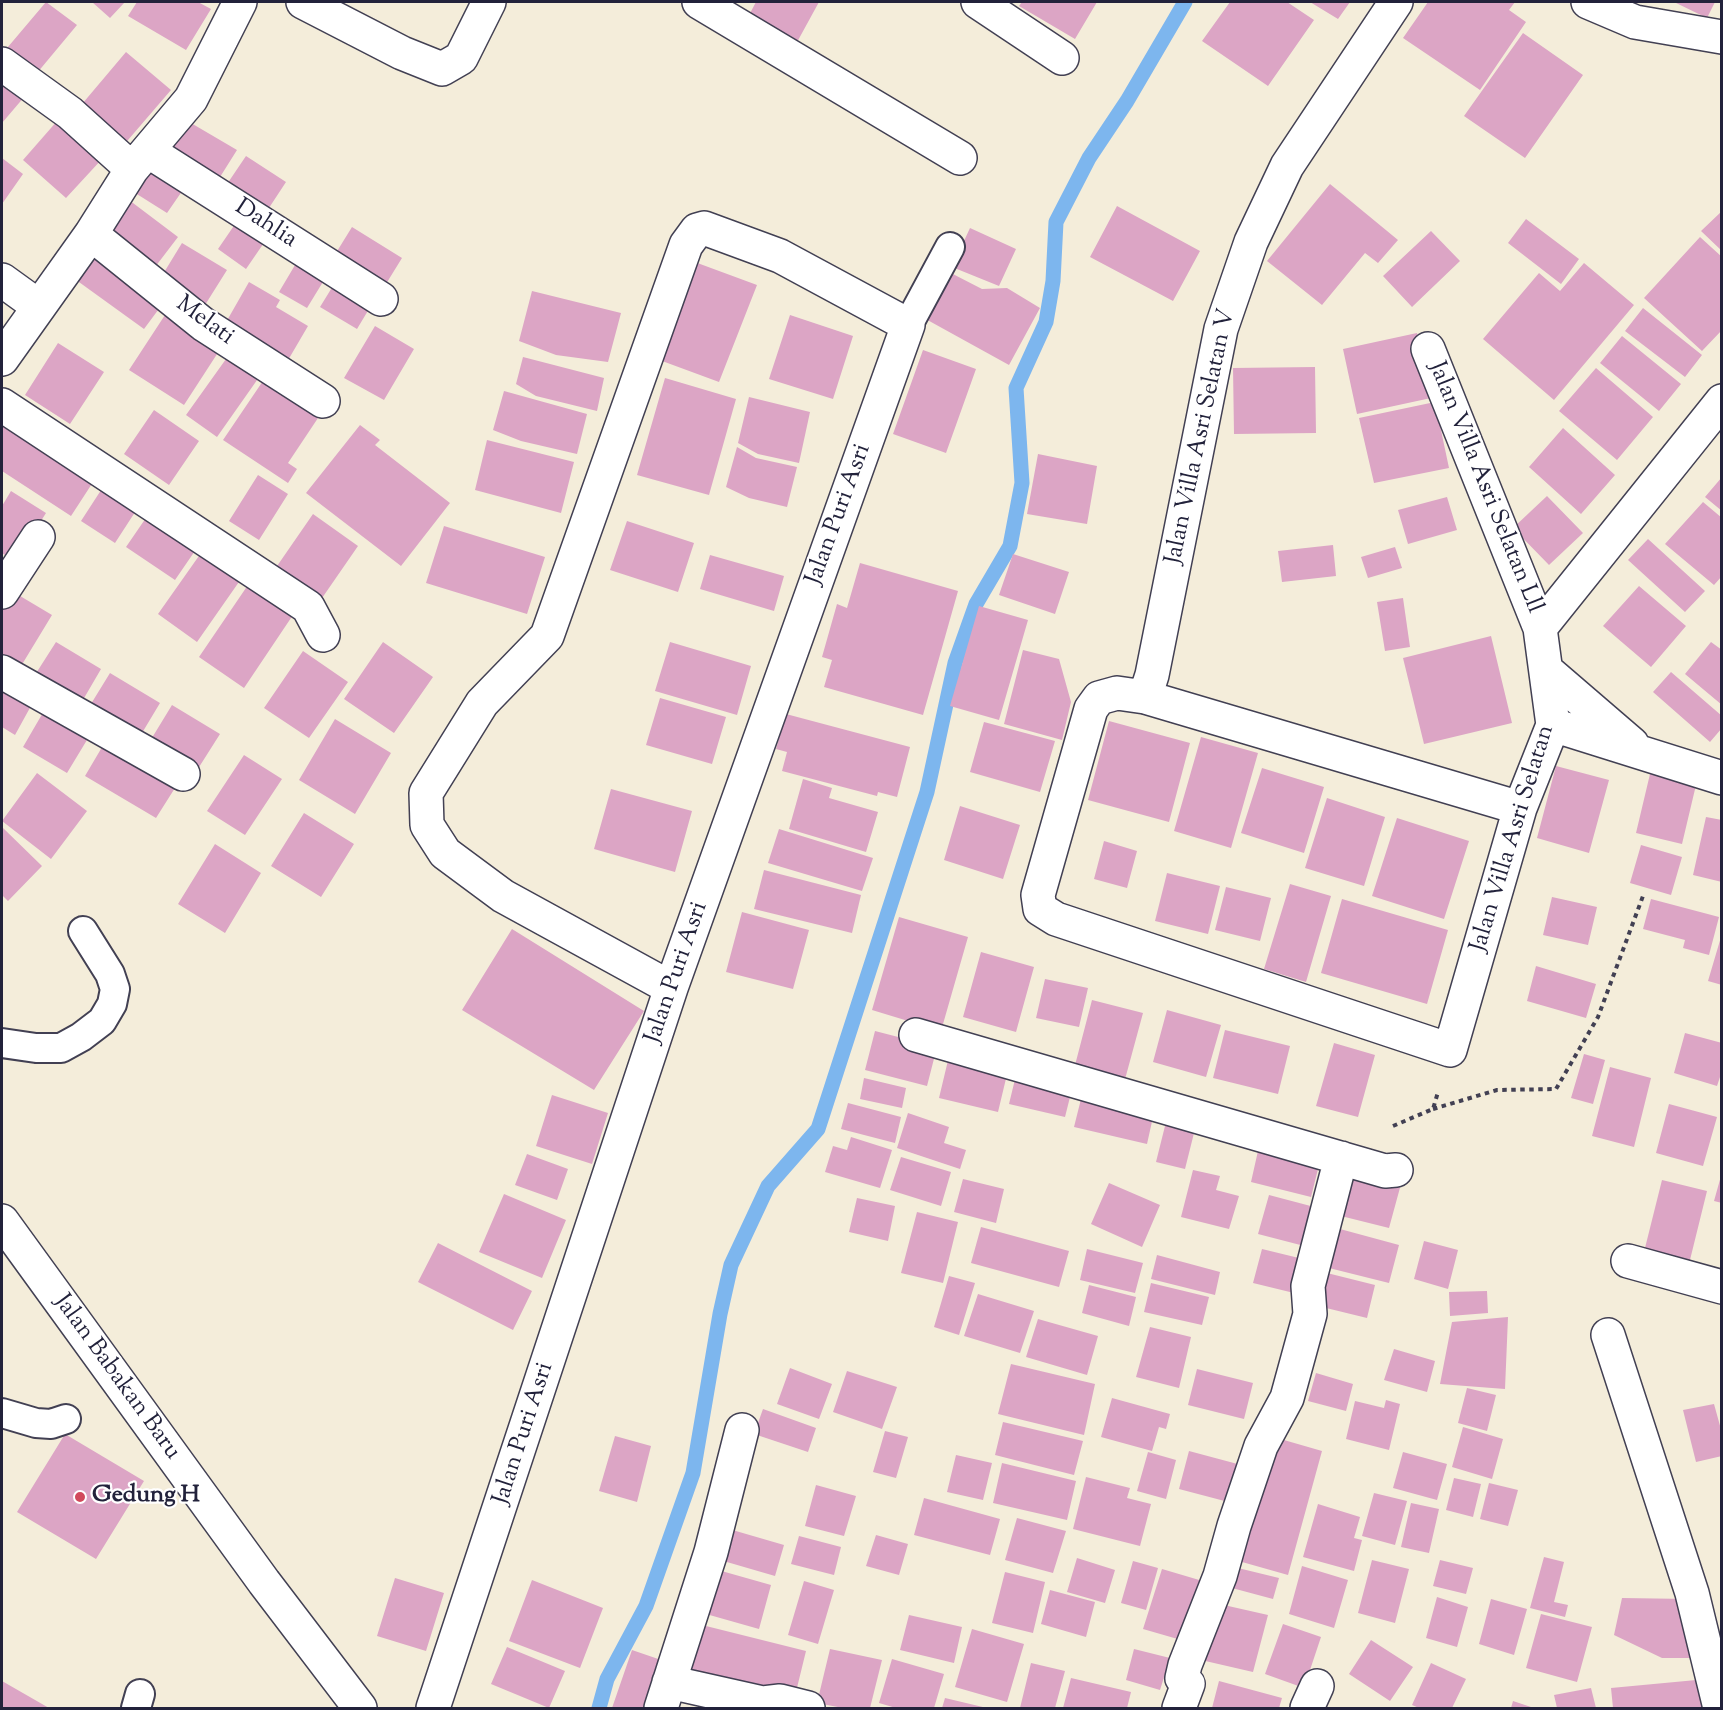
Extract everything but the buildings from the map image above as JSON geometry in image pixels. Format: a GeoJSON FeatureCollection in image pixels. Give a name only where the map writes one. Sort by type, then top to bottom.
{"type":"FeatureCollection","features":[{"type":"Feature","properties":{"kind":"street"},"geometry":{"type":"LineString","coordinates":[[2,358],[91,234],[140,160],[191,99],[240,2]]}},
{"type":"Feature","properties":{"kind":"street"},"geometry":{"type":"LineString","coordinates":[[303,2],[402,53],[442,69],[461,58],[489,2]]}},
{"type":"Feature","properties":{"kind":"street"},"geometry":{"type":"LineString","coordinates":[[699,2],[960,158]]}},
{"type":"Feature","properties":{"kind":"street"},"geometry":{"type":"LineString","coordinates":[[978,2],[1062,58]]}},
{"type":"Feature","properties":{"kind":"street","name":"Jalan Villa Asri Selatan V"},"geometry":{"type":"LineString","coordinates":[[1145,698],[1152,675],[1221,330],[1251,242],[1287,166],[1396,2]]}},
{"type":"Feature","properties":{"kind":"street"},"geometry":{"type":"LineString","coordinates":[[1588,2],[1635,22],[1722,37]]}},
{"type":"Feature","properties":{"kind":"street","name":"Dahlia"},"geometry":{"type":"LineString","coordinates":[[2,64],[140,160],[381,299]]}},
{"type":"Feature","properties":{"kind":"street"},"geometry":{"type":"LineString","coordinates":[[671,988],[503,896],[445,853],[427,825],[426,794],[482,703],[547,636],[686,245],[698,230],[711,229],[780,256],[908,325]]}},
{"type":"Feature","properties":{"kind":"street","name":"Melati"},"geometry":{"type":"LineString","coordinates":[[91,234],[203,324],[323,401]]}},
{"type":"Feature","properties":{"kind":"street"},"geometry":{"type":"LineString","coordinates":[[2,280],[38,306]]}},
{"type":"Feature","properties":{"kind":"street","name":"Jalan Puri Asri"},"geometry":{"type":"LineString","coordinates":[[433,1708],[671,988],[908,325]]}},
{"type":"Feature","properties":{"kind":"street","name":"Jalan Villa Asri Selatan Lll"},"geometry":{"type":"LineString","coordinates":[[1428,349],[1540,628]]}},
{"type":"Feature","properties":{"kind":"street"},"geometry":{"type":"LineString","coordinates":[[1540,628],[1722,401]]}},
{"type":"Feature","properties":{"kind":"street"},"geometry":{"type":"LineString","coordinates":[[2,405],[308,607],[323,635]]}},
{"type":"Feature","properties":{"kind":"street"},"geometry":{"type":"LineString","coordinates":[[2,592],[38,537]]}},
{"type":"Feature","properties":{"kind":"street","name":"Jalan Villa Asri Selatan"},"geometry":{"type":"LineString","coordinates":[[1145,698],[1117,693],[1100,698],[1091,709],[1038,895],[1040,909],[1056,919],[1450,1050],[1520,808],[1553,725],[1540,628]]}},
{"type":"Feature","properties":{"kind":"street"},"geometry":{"type":"LineString","coordinates":[[1546,670],[1643,753]]}},
{"type":"Feature","properties":{"kind":"street"},"geometry":{"type":"LineString","coordinates":[[2,672],[183,774]]}},
{"type":"Feature","properties":{"kind":"street"},"geometry":{"type":"LineString","coordinates":[[1145,698],[1520,808]]}},
{"type":"Feature","properties":{"kind":"street"},"geometry":{"type":"LineString","coordinates":[[1553,725],[1722,778]]}},
{"type":"Feature","properties":{"kind":"street"},"geometry":{"type":"LineString","coordinates":[[916,1035],[1384,1171],[1396,1170]]}},
{"type":"Feature","properties":{"kind":"street"},"geometry":{"type":"LineString","coordinates":[[1179,1708],[1188,1684],[1182,1678],[1185,1665],[1220,1576],[1261,1446],[1287,1398],[1310,1314],[1308,1286],[1341,1158]]}},
{"type":"Feature","properties":{"kind":"street","name":"Jalan Babakan Baru"},"geometry":{"type":"LineString","coordinates":[[2,1221],[360,1708]]}},
{"type":"Feature","properties":{"kind":"street"},"geometry":{"type":"LineString","coordinates":[[1628,1261],[1722,1287]]}},
{"type":"Feature","properties":{"kind":"street"},"geometry":{"type":"LineString","coordinates":[[1608,1335],[1707,1594],[1720,1708]]}},
{"type":"Feature","properties":{"kind":"street"},"geometry":{"type":"LineString","coordinates":[[742,1430],[711,1552],[665,1695],[763,1704],[780,1701],[808,1708]]}},
{"type":"Feature","properties":{"kind":"lane","name":"Jalan Puri Asri"},"geometry":{"type":"LineString","coordinates":[[908,325],[950,248]]}},
{"type":"Feature","properties":{"kind":"lane"},"geometry":{"type":"LineString","coordinates":[[2,1043],[36,1048],[61,1048],[81,1037],[102,1021],[112,1004],[116,989],[110,974],[83,931]]}},
{"type":"Feature","properties":{"kind":"lane"},"geometry":{"type":"LineString","coordinates":[[2,1413],[36,1423],[51,1424],[66,1419]]}},
{"type":"Feature","properties":{"kind":"path"},"geometry":{"type":"LineString","coordinates":[[1389,1128],[1433,1109],[1497,1090],[1556,1089],[1598,1017],[1643,896]]}},
{"type":"Feature","properties":{"kind":"path"},"geometry":{"type":"LineString","coordinates":[[1433,1109],[1439,1088]]}},
{"type":"Feature","properties":{"kind":"waterway"},"geometry":{"type":"LineString","coordinates":[[599,1708],[607,1679],[646,1606],[693,1473],[720,1314],[731,1265],[768,1186],[818,1129],[927,792],[955,663],[976,604],[1010,546],[1022,483],[1016,388],[1046,322],[1053,281],[1056,222],[1089,158],[1127,101],[1185,2]]}},
{"type":"Feature","properties":{"kind":"place","name":"Gedung H"},"geometry":{"type":"Point","coordinates":[80,1497]}}]}
